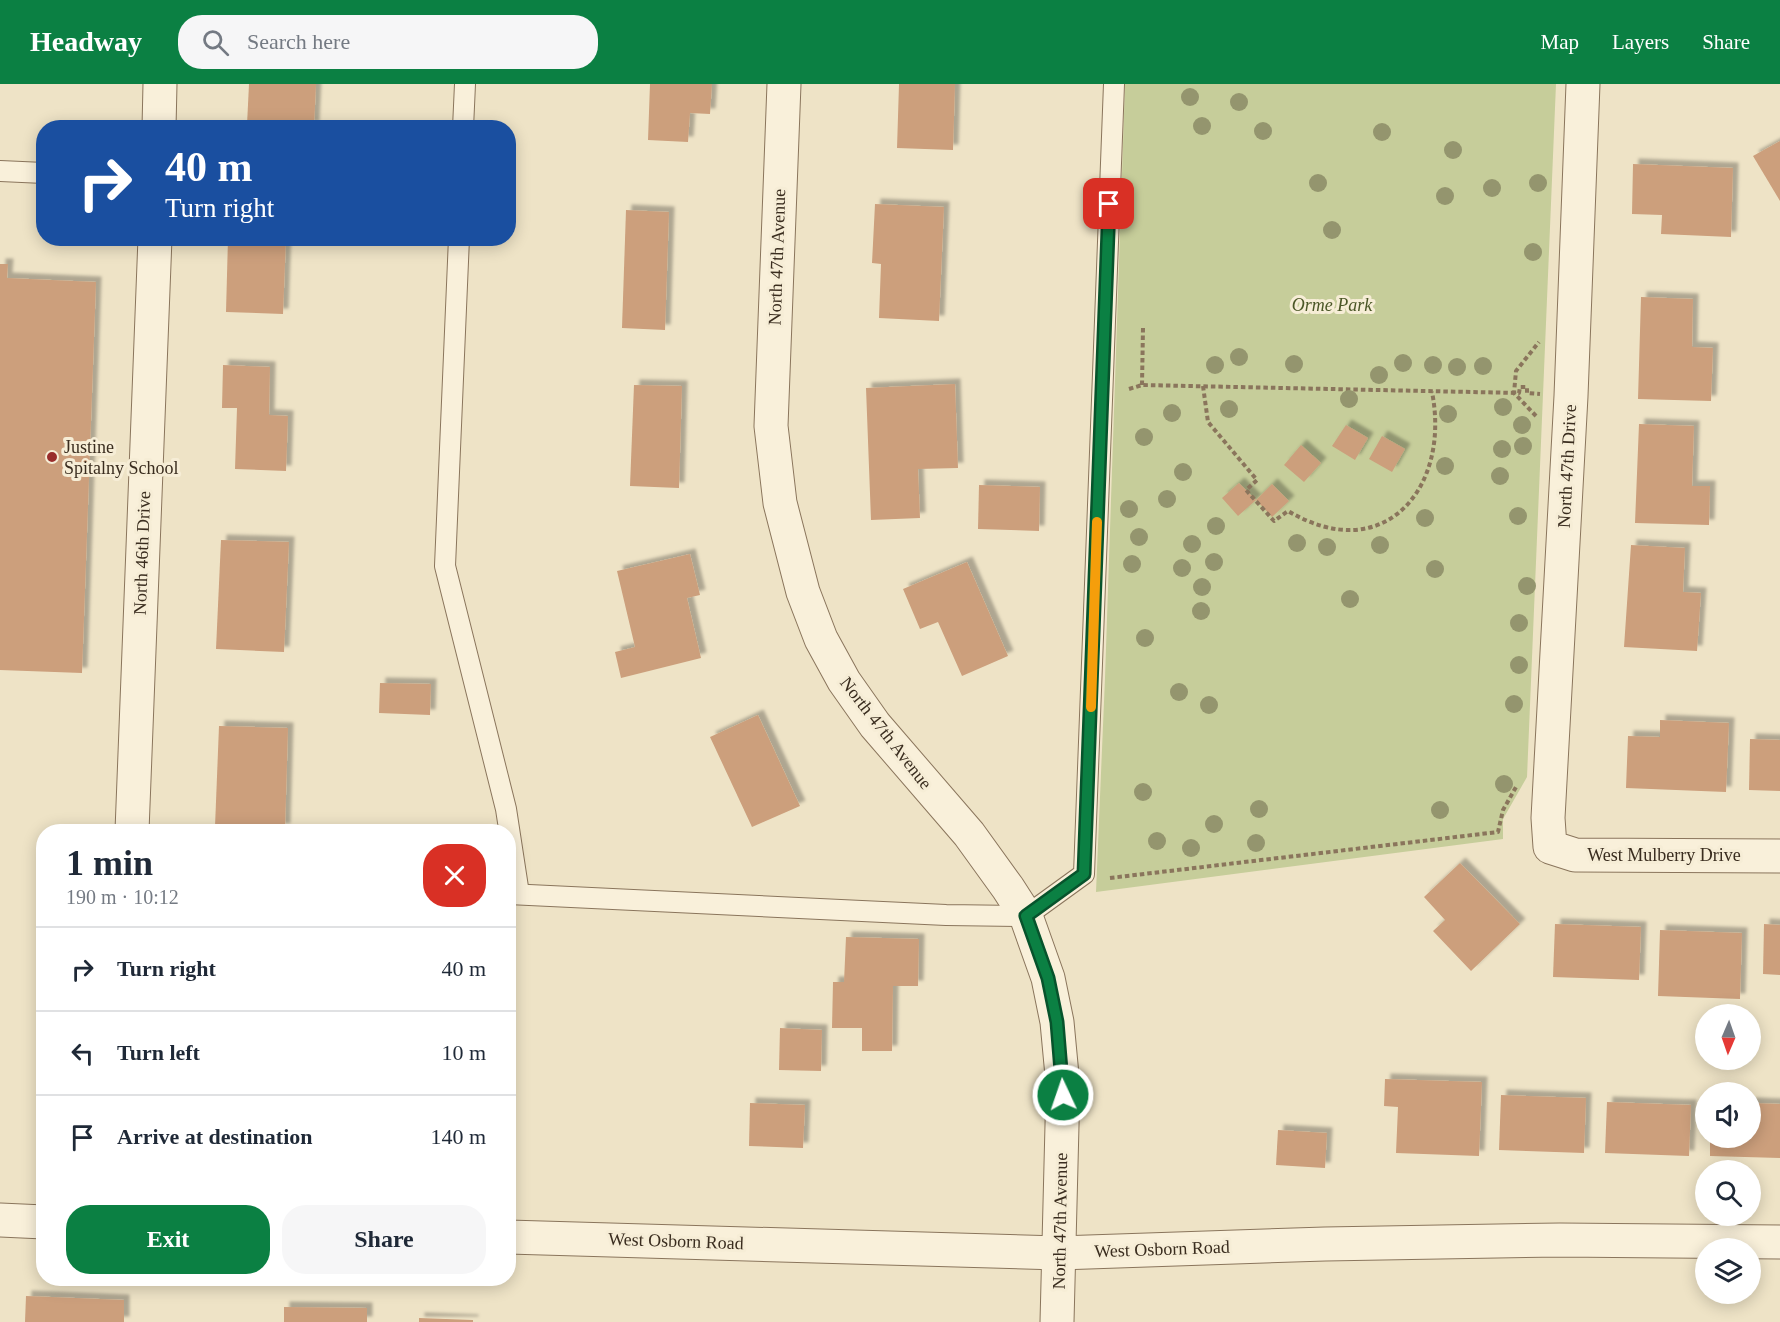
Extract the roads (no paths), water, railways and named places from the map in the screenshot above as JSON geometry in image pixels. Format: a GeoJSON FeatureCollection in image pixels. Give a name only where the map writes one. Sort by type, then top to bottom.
{"type":"FeatureCollection","features":[{"type":"Feature","properties":{"kind":"street"},"geometry":{"type":"LineString","coordinates":[[159,120],[160,84]]}},
{"type":"Feature","properties":{"kind":"street","name":"North 47th Avenue"},"geometry":{"type":"LineString","coordinates":[[784,84],[771,426],[780,503],[802,592],[821,639],[844,681],[875,725],[969,834],[1026,916],[1048,978],[1058,1033],[1063,1086],[1057,1322]]}},
{"type":"Feature","properties":{"kind":"street","name":"North 47th Drive"},"geometry":{"type":"LineString","coordinates":[[1550,847],[1548,818],[1571,396],[1583,84]]}},
{"type":"Feature","properties":{"kind":"street","name":"North 46th Drive"},"geometry":{"type":"LineString","coordinates":[[132,824],[154,246]]}},
{"type":"Feature","properties":{"kind":"street","name":"West Mulberry Drive"},"geometry":{"type":"LineString","coordinates":[[1550,847],[1575,855],[1780,856]]}},
{"type":"Feature","properties":{"kind":"street"},"geometry":{"type":"LineString","coordinates":[[0,1220],[36,1222]]}},
{"type":"Feature","properties":{"kind":"street","name":"West Osborn Road"},"geometry":{"type":"LineString","coordinates":[[516,1236],[1059,1252],[1549,1240],[1780,1242]]}},
{"type":"Feature","properties":{"kind":"lane"},"geometry":{"type":"LineString","coordinates":[[464,120],[465,84]]}},
{"type":"Feature","properties":{"kind":"lane"},"geometry":{"type":"LineString","coordinates":[[516,894],[934,914],[1026,916],[1084,874],[1114,84]]}},
{"type":"Feature","properties":{"kind":"lane"},"geometry":{"type":"LineString","coordinates":[[0,171],[36,172]]}},
{"type":"Feature","properties":{"kind":"lane"},"geometry":{"type":"LineString","coordinates":[[459,246],[445,566],[506,809],[507,824]]}},
{"type":"Feature","properties":{"kind":"place","name":"Justine Spitalny School"},"geometry":{"type":"Point","coordinates":[52,457]}},
{"type":"Feature","properties":{"kind":"park label","name":"Orme Park"},"geometry":{"type":"Point","coordinates":[1332,305]}}]}
